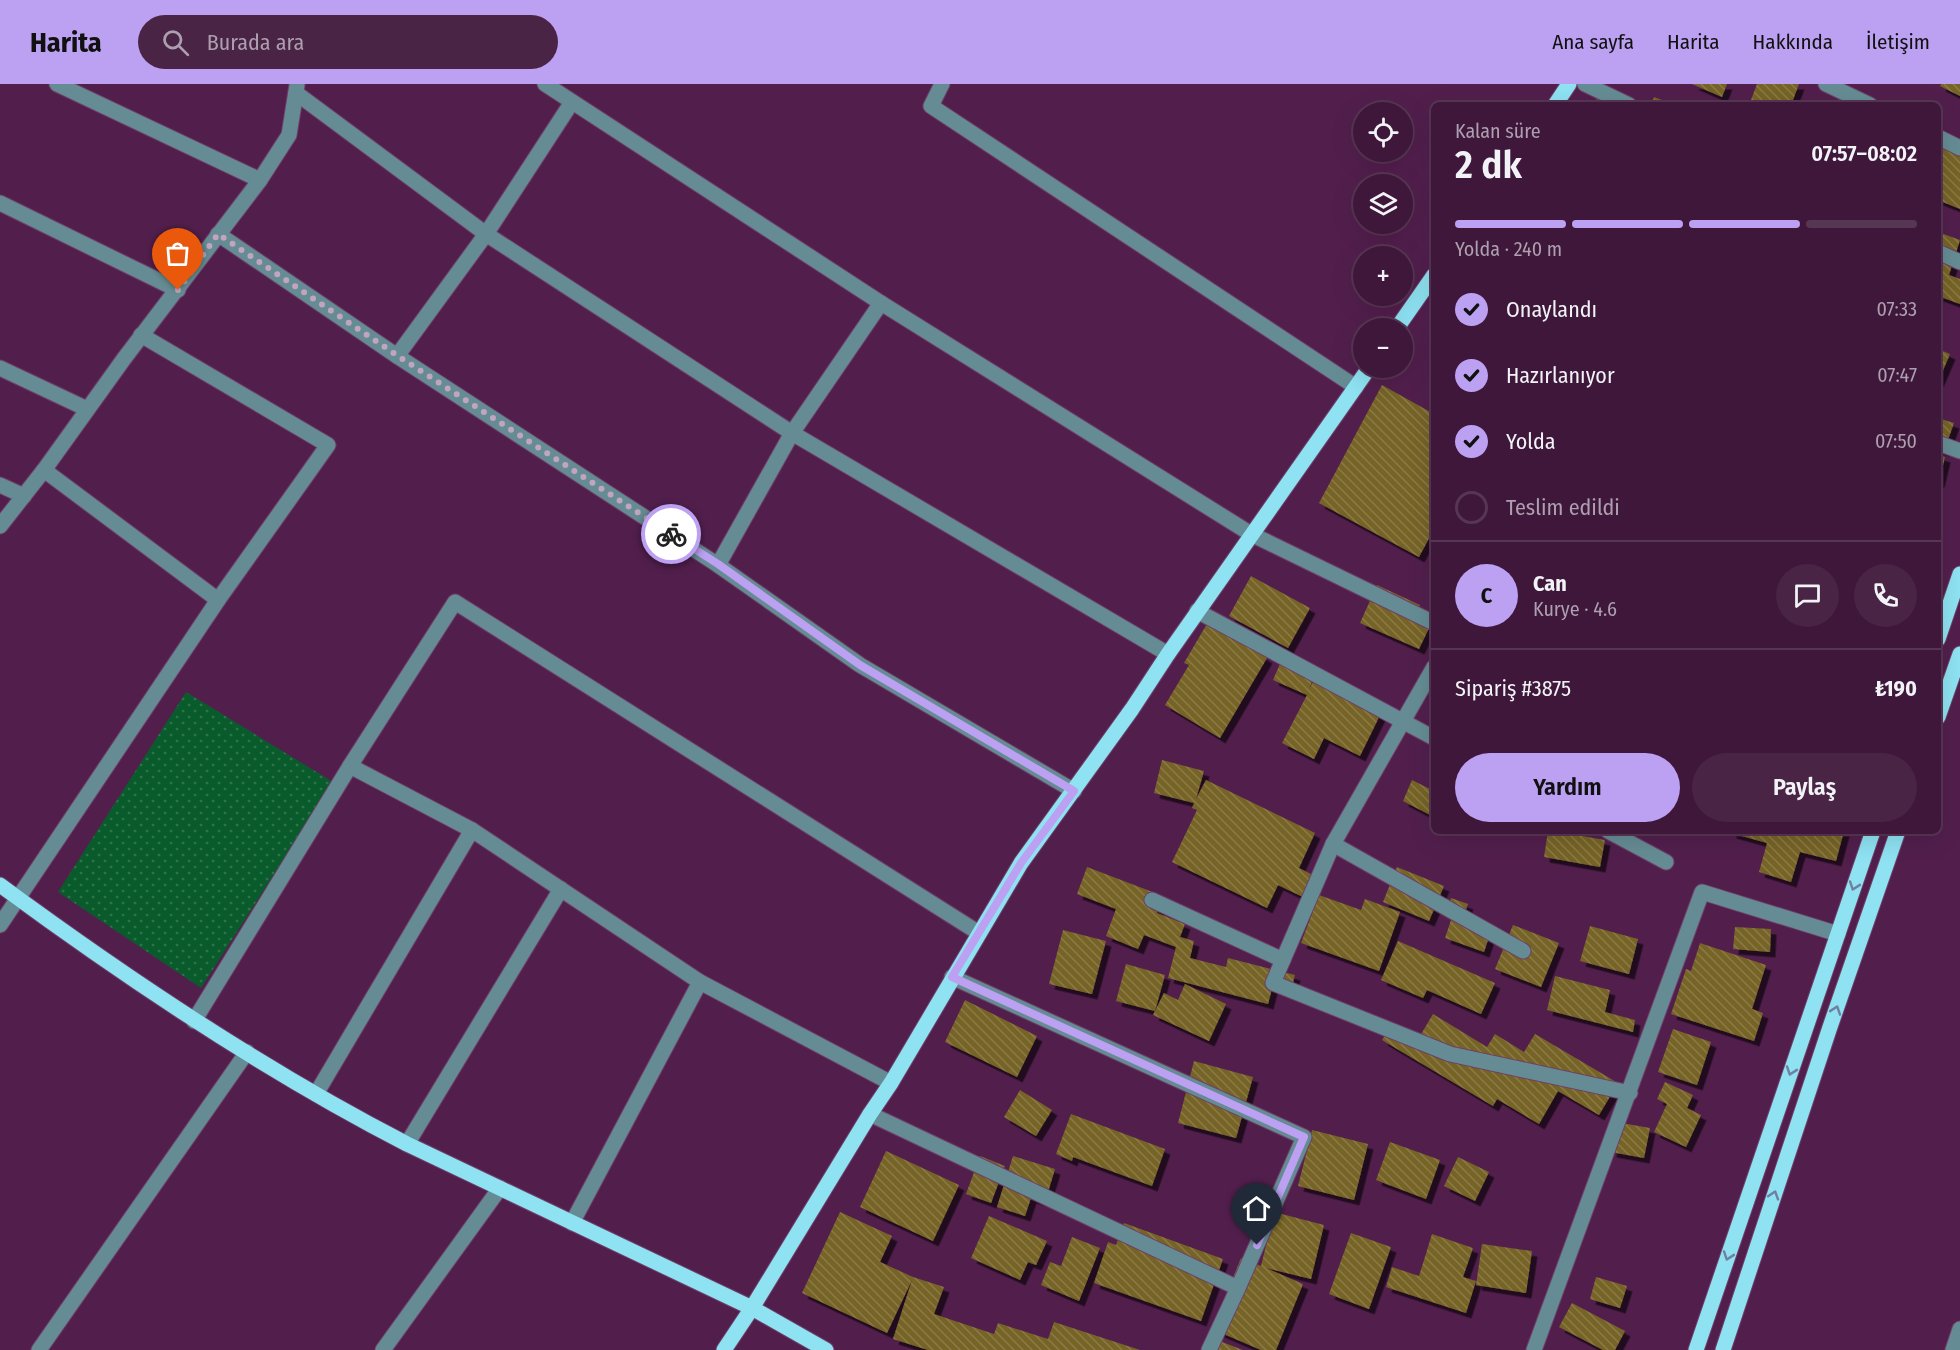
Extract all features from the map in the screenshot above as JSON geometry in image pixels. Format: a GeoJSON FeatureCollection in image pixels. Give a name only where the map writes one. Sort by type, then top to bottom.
{"type":"FeatureCollection","features":[{"type":"Feature","properties":{"kind":"main road"},"geometry":{"type":"LineString","coordinates":[[1556,102],[1569,84]]}},
{"type":"Feature","properties":{"kind":"main road"},"geometry":{"type":"LineString","coordinates":[[1403,318],[1431,279]]}},
{"type":"Feature","properties":{"kind":"main road"},"geometry":{"type":"LineString","coordinates":[[724,1350],[891,1083],[1021,863],[1132,709],[1167,654],[1362,378]]}},
{"type":"Feature","properties":{"kind":"main road"},"geometry":{"type":"LineString","coordinates":[[1941,630],[1960,574]]}},
{"type":"Feature","properties":{"kind":"main road"},"geometry":{"type":"LineString","coordinates":[[1941,708],[1960,654]]}},
{"type":"Feature","properties":{"kind":"main road"},"geometry":{"type":"LineString","coordinates":[[1696,1350],[1872,834]]}},
{"type":"Feature","properties":{"kind":"main road"},"geometry":{"type":"LineString","coordinates":[[1723,1350],[1897,834]]}},
{"type":"Feature","properties":{"kind":"main road"},"geometry":{"type":"LineString","coordinates":[[0,885],[194,1021],[363,1122],[752,1308],[826,1350]]}},
{"type":"Feature","properties":{"kind":"street"},"geometry":{"type":"LineString","coordinates":[[57,84],[260,180]]}},
{"type":"Feature","properties":{"kind":"street"},"geometry":{"type":"LineString","coordinates":[[545,84],[881,303],[1251,534],[1431,621]]}},
{"type":"Feature","properties":{"kind":"street"},"geometry":{"type":"LineString","coordinates":[[942,84],[930,106],[1356,387]]}},
{"type":"Feature","properties":{"kind":"street"},"geometry":{"type":"LineString","coordinates":[[1585,84],[1623,102]]}},
{"type":"Feature","properties":{"kind":"street"},"geometry":{"type":"LineString","coordinates":[[1826,84],[1864,102]]}},
{"type":"Feature","properties":{"kind":"street"},"geometry":{"type":"LineString","coordinates":[[0,526],[44,470],[141,335],[178,290],[260,180],[288,135],[297,88],[486,234],[792,433],[1167,654]]}},
{"type":"Feature","properties":{"kind":"street"},"geometry":{"type":"LineString","coordinates":[[398,356],[486,234],[572,102]]}},
{"type":"Feature","properties":{"kind":"street"},"geometry":{"type":"LineString","coordinates":[[1941,138],[1960,148]]}},
{"type":"Feature","properties":{"kind":"street"},"geometry":{"type":"LineString","coordinates":[[0,203],[178,290]]}},
{"type":"Feature","properties":{"kind":"street"},"geometry":{"type":"LineString","coordinates":[[218,234],[398,356],[718,564],[860,665],[1074,791]]}},
{"type":"Feature","properties":{"kind":"street"},"geometry":{"type":"LineString","coordinates":[[1941,253],[1960,262]]}},
{"type":"Feature","properties":{"kind":"street"},"geometry":{"type":"LineString","coordinates":[[718,564],[792,433],[881,303]]}},
{"type":"Feature","properties":{"kind":"street"},"geometry":{"type":"LineString","coordinates":[[0,925],[218,600],[328,445],[141,335]]}},
{"type":"Feature","properties":{"kind":"street"},"geometry":{"type":"LineString","coordinates":[[0,368],[87,409]]}},
{"type":"Feature","properties":{"kind":"street"},"geometry":{"type":"LineString","coordinates":[[1941,444],[1960,451]]}},
{"type":"Feature","properties":{"kind":"street"},"geometry":{"type":"LineString","coordinates":[[44,470],[218,600]]}},
{"type":"Feature","properties":{"kind":"street"},"geometry":{"type":"LineString","coordinates":[[0,485],[24,496]]}},
{"type":"Feature","properties":{"kind":"street"},"geometry":{"type":"LineString","coordinates":[[194,1021],[350,766],[455,602],[979,933]]}},
{"type":"Feature","properties":{"kind":"street"},"geometry":{"type":"LineString","coordinates":[[1197,611],[1431,736]]}},
{"type":"Feature","properties":{"kind":"street"},"geometry":{"type":"LineString","coordinates":[[1431,672],[1333,844],[1273,982],[1450,1054],[1630,1092]]}},
{"type":"Feature","properties":{"kind":"street"},"geometry":{"type":"LineString","coordinates":[[350,766],[472,830],[700,982],[891,1083]]}},
{"type":"Feature","properties":{"kind":"street"},"geometry":{"type":"LineString","coordinates":[[316,1094],[472,830]]}},
{"type":"Feature","properties":{"kind":"street"},"geometry":{"type":"LineString","coordinates":[[1614,834],[1666,862]]}},
{"type":"Feature","properties":{"kind":"street"},"geometry":{"type":"LineString","coordinates":[[1333,844],[1523,951]]}},
{"type":"Feature","properties":{"kind":"street"},"geometry":{"type":"LineString","coordinates":[[407,1144],[561,889]]}},
{"type":"Feature","properties":{"kind":"street"},"geometry":{"type":"LineString","coordinates":[[1534,1350],[1702,892],[1838,934]]}},
{"type":"Feature","properties":{"kind":"street"},"geometry":{"type":"LineString","coordinates":[[1152,900],[1282,960]]}},
{"type":"Feature","properties":{"kind":"street"},"geometry":{"type":"LineString","coordinates":[[952,977],[1304,1137],[1209,1350]]}},
{"type":"Feature","properties":{"kind":"street"},"geometry":{"type":"LineString","coordinates":[[572,1223],[700,982]]}},
{"type":"Feature","properties":{"kind":"street"},"geometry":{"type":"LineString","coordinates":[[39,1350],[247,1052]]}},
{"type":"Feature","properties":{"kind":"street"},"geometry":{"type":"LineString","coordinates":[[870,1114],[1238,1288]]}},
{"type":"Feature","properties":{"kind":"street"},"geometry":{"type":"LineString","coordinates":[[383,1350],[500,1188]]}},
{"type":"Feature","properties":{"kind":"street"},"geometry":{"type":"LineString","coordinates":[[1953,1350],[1960,1329]]}},
{"type":"Feature","properties":{"kind":"green space"},"geometry":{"type":"Polygon","coordinates":[[[186,692],[333,782],[201,988],[58,892],[186,692]]]}},
{"type":"Feature","properties":{"kind":"building"},"geometry":{"type":"Polygon","coordinates":[[[1692,84],[1727,84],[1722,97],[1692,84]]]}},
{"type":"Feature","properties":{"kind":"building"},"geometry":{"type":"Polygon","coordinates":[[[1757,84],[1799,84],[1792,102],[1750,102],[1757,84]]]}},
{"type":"Feature","properties":{"kind":"building"},"geometry":{"type":"Polygon","coordinates":[[[1941,84],[1960,84],[1960,96],[1940,86],[1941,84]]]}},
{"type":"Feature","properties":{"kind":"building"},"geometry":{"type":"Polygon","coordinates":[[[1599,94],[1619,102],[1595,102],[1599,94]]]}},
{"type":"Feature","properties":{"kind":"building"},"geometry":{"type":"Polygon","coordinates":[[[1654,97],[1667,102],[1652,102],[1654,97]]]}},
{"type":"Feature","properties":{"kind":"building"},"geometry":{"type":"Polygon","coordinates":[[[1941,145],[1960,153],[1960,209],[1941,201],[1941,145]]]}},
{"type":"Feature","properties":{"kind":"building"},"geometry":{"type":"Polygon","coordinates":[[[1941,233],[1960,240],[1949,275],[1960,279],[1960,304],[1941,297],[1941,233]]]}},
{"type":"Feature","properties":{"kind":"building"},"geometry":{"type":"Polygon","coordinates":[[[1941,350],[1950,354],[1941,375],[1941,350]]]}},
{"type":"Feature","properties":{"kind":"building"},"geometry":{"type":"Polygon","coordinates":[[[1382,385],[1431,412],[1431,535],[1419,557],[1319,503],[1382,385]]]}},
{"type":"Feature","properties":{"kind":"building"},"geometry":{"type":"Polygon","coordinates":[[[1941,419],[1954,423],[1944,451],[1941,450],[1941,419]]]}},
{"type":"Feature","properties":{"kind":"building"},"geometry":{"type":"Polygon","coordinates":[[[1941,456],[1945,457],[1941,474],[1941,456]]]}},
{"type":"Feature","properties":{"kind":"building"},"geometry":{"type":"Polygon","coordinates":[[[1251,576],[1310,608],[1288,648],[1229,616],[1251,576]]]}},
{"type":"Feature","properties":{"kind":"building"},"geometry":{"type":"Polygon","coordinates":[[[1377,585],[1420,605],[1415,617],[1431,624],[1419,649],[1360,623],[1377,585]]]}},
{"type":"Feature","properties":{"kind":"building"},"geometry":{"type":"Polygon","coordinates":[[[1208,622],[1267,658],[1220,738],[1165,705],[1189,665],[1184,663],[1208,622]]]}},
{"type":"Feature","properties":{"kind":"building"},"geometry":{"type":"Polygon","coordinates":[[[1283,657],[1316,672],[1309,689],[1318,673],[1384,707],[1360,756],[1324,738],[1314,759],[1282,743],[1307,695],[1273,680],[1283,657]]]}},
{"type":"Feature","properties":{"kind":"building"},"geometry":{"type":"Polygon","coordinates":[[[1162,760],[1204,771],[1196,799],[1206,780],[1315,833],[1299,868],[1313,875],[1303,897],[1278,885],[1267,908],[1172,862],[1197,810],[1192,808],[1194,803],[1154,793],[1162,760]]]}},
{"type":"Feature","properties":{"kind":"building"},"geometry":{"type":"Polygon","coordinates":[[[1412,780],[1431,790],[1431,815],[1403,801],[1412,780]]]}},
{"type":"Feature","properties":{"kind":"building"},"geometry":{"type":"Polygon","coordinates":[[[1548,834],[1571,834],[1605,840],[1600,867],[1544,857],[1548,834]]]}},
{"type":"Feature","properties":{"kind":"building"},"geometry":{"type":"Polygon","coordinates":[[[1735,834],[1843,834],[1836,861],[1800,852],[1791,882],[1759,872],[1767,843],[1735,834]]]}},
{"type":"Feature","properties":{"kind":"building"},"geometry":{"type":"Polygon","coordinates":[[[1087,867],[1163,896],[1157,913],[1185,924],[1180,937],[1194,941],[1190,958],[1226,967],[1228,958],[1295,975],[1291,990],[1273,985],[1268,1004],[1168,978],[1176,947],[1144,935],[1138,949],[1106,936],[1116,909],[1077,894],[1087,867]]]}},
{"type":"Feature","properties":{"kind":"building"},"geometry":{"type":"Polygon","coordinates":[[[1397,867],[1444,886],[1429,921],[1383,902],[1397,867]]]}},
{"type":"Feature","properties":{"kind":"building"},"geometry":{"type":"Polygon","coordinates":[[[1319,895],[1361,910],[1365,899],[1400,912],[1379,971],[1301,943],[1319,895]]]}},
{"type":"Feature","properties":{"kind":"building"},"geometry":{"type":"Polygon","coordinates":[[[1451,898],[1468,904],[1463,918],[1492,928],[1484,952],[1445,938],[1452,917],[1445,915],[1451,898]]]}},
{"type":"Feature","properties":{"kind":"building"},"geometry":{"type":"Polygon","coordinates":[[[1513,925],[1559,943],[1541,987],[1495,969],[1513,925]]]}},
{"type":"Feature","properties":{"kind":"building"},"geometry":{"type":"Polygon","coordinates":[[[1590,926],[1638,939],[1629,974],[1580,961],[1590,926]]]}},
{"type":"Feature","properties":{"kind":"building"},"geometry":{"type":"Polygon","coordinates":[[[1735,927],[1771,929],[1770,952],[1733,949],[1735,927]]]}},
{"type":"Feature","properties":{"kind":"building"},"geometry":{"type":"Polygon","coordinates":[[[1063,930],[1106,941],[1092,994],[1049,984],[1063,930]]]}},
{"type":"Feature","properties":{"kind":"building"},"geometry":{"type":"Polygon","coordinates":[[[1398,941],[1495,983],[1481,1014],[1427,990],[1423,998],[1381,980],[1398,941]]]}},
{"type":"Feature","properties":{"kind":"building"},"geometry":{"type":"Polygon","coordinates":[[[1700,943],[1766,965],[1752,1009],[1763,1013],[1754,1041],[1671,1014],[1686,969],[1691,971],[1700,943]]]}},
{"type":"Feature","properties":{"kind":"building"},"geometry":{"type":"Polygon","coordinates":[[[1126,964],[1165,975],[1155,1011],[1116,1001],[1126,964]]]}},
{"type":"Feature","properties":{"kind":"building"},"geometry":{"type":"Polygon","coordinates":[[[1555,976],[1610,990],[1605,1012],[1635,1020],[1633,1032],[1547,1010],[1555,976]]]}},
{"type":"Feature","properties":{"kind":"building"},"geometry":{"type":"Polygon","coordinates":[[[1185,984],[1226,1004],[1209,1041],[1153,1015],[1164,993],[1178,1000],[1185,984]]]}},
{"type":"Feature","properties":{"kind":"building"},"geometry":{"type":"Polygon","coordinates":[[[965,1000],[1037,1036],[1017,1077],[945,1042],[965,1000]]]}},
{"type":"Feature","properties":{"kind":"building"},"geometry":{"type":"Polygon","coordinates":[[[1433,1014],[1487,1047],[1495,1034],[1524,1052],[1535,1034],[1618,1083],[1599,1115],[1558,1091],[1539,1124],[1497,1099],[1493,1106],[1382,1040],[1388,1030],[1414,1046],[1433,1014]]]}},
{"type":"Feature","properties":{"kind":"building"},"geometry":{"type":"Polygon","coordinates":[[[1673,1029],[1711,1042],[1697,1085],[1658,1072],[1673,1029]]]}},
{"type":"Feature","properties":{"kind":"building"},"geometry":{"type":"Polygon","coordinates":[[[1194,1061],[1253,1077],[1236,1138],[1178,1123],[1194,1061]]]}},
{"type":"Feature","properties":{"kind":"building"},"geometry":{"type":"Polygon","coordinates":[[[1665,1082],[1693,1095],[1687,1108],[1701,1115],[1686,1147],[1654,1132],[1667,1104],[1657,1099],[1665,1082]]]}},
{"type":"Feature","properties":{"kind":"building"},"geometry":{"type":"Polygon","coordinates":[[[1020,1090],[1052,1110],[1036,1136],[1004,1117],[1020,1090]]]}},
{"type":"Feature","properties":{"kind":"building"},"geometry":{"type":"Polygon","coordinates":[[[1071,1114],[1165,1149],[1152,1186],[1073,1157],[1072,1161],[1056,1154],[1071,1114]]]}},
{"type":"Feature","properties":{"kind":"building"},"geometry":{"type":"Polygon","coordinates":[[[1616,1122],[1650,1128],[1644,1158],[1611,1152],[1616,1122]]]}},
{"type":"Feature","properties":{"kind":"building"},"geometry":{"type":"Polygon","coordinates":[[[1312,1130],[1368,1144],[1354,1200],[1298,1186],[1312,1130]]]}},
{"type":"Feature","properties":{"kind":"building"},"geometry":{"type":"Polygon","coordinates":[[[1390,1142],[1440,1160],[1426,1199],[1376,1180],[1390,1142]]]}},
{"type":"Feature","properties":{"kind":"building"},"geometry":{"type":"Polygon","coordinates":[[[886,1151],[959,1185],[933,1241],[860,1207],[886,1151]]]}},
{"type":"Feature","properties":{"kind":"building"},"geometry":{"type":"Polygon","coordinates":[[[980,1156],[1005,1166],[991,1203],[966,1194],[980,1156]]]}},
{"type":"Feature","properties":{"kind":"building"},"geometry":{"type":"Polygon","coordinates":[[[1013,1156],[1055,1169],[1045,1202],[1031,1198],[1025,1216],[997,1207],[1013,1156]]]}},
{"type":"Feature","properties":{"kind":"building"},"geometry":{"type":"Polygon","coordinates":[[[1458,1157],[1489,1172],[1475,1201],[1444,1186],[1458,1157]]]}},
{"type":"Feature","properties":{"kind":"building"},"geometry":{"type":"Polygon","coordinates":[[[840,1212],[892,1236],[880,1262],[913,1277],[944,1287],[934,1314],[994,1334],[998,1323],[1048,1339],[1054,1322],[1140,1350],[928,1350],[893,1339],[912,1280],[887,1333],[802,1293],[840,1212]]]}},
{"type":"Feature","properties":{"kind":"building"},"geometry":{"type":"Polygon","coordinates":[[[1274,1212],[1324,1225],[1311,1279],[1266,1268],[1303,1284],[1276,1350],[1261,1350],[1212,1329],[1241,1258],[1261,1266],[1274,1212]]]}},
{"type":"Feature","properties":{"kind":"building"},"geometry":{"type":"Polygon","coordinates":[[[989,1216],[1047,1241],[1036,1265],[1028,1262],[1020,1280],[971,1258],[989,1216]]]}},
{"type":"Feature","properties":{"kind":"building"},"geometry":{"type":"Polygon","coordinates":[[[1124,1223],[1223,1259],[1201,1321],[1094,1283],[1108,1242],[1116,1245],[1124,1223]]]}},
{"type":"Feature","properties":{"kind":"building"},"geometry":{"type":"Polygon","coordinates":[[[1351,1233],[1391,1247],[1369,1309],[1329,1294],[1351,1233]]]}},
{"type":"Feature","properties":{"kind":"building"},"geometry":{"type":"Polygon","coordinates":[[[1432,1234],[1473,1248],[1463,1277],[1476,1281],[1466,1313],[1386,1287],[1392,1267],[1419,1276],[1432,1234]]]}},
{"type":"Feature","properties":{"kind":"building"},"geometry":{"type":"Polygon","coordinates":[[[1072,1237],[1100,1248],[1079,1301],[1041,1285],[1050,1262],[1061,1266],[1072,1237]]]}},
{"type":"Feature","properties":{"kind":"building"},"geometry":{"type":"Polygon","coordinates":[[[1482,1244],[1532,1251],[1526,1293],[1476,1285],[1482,1244]]]}},
{"type":"Feature","properties":{"kind":"building"},"geometry":{"type":"Polygon","coordinates":[[[1596,1277],[1627,1286],[1620,1308],[1590,1299],[1596,1277]]]}},
{"type":"Feature","properties":{"kind":"building"},"geometry":{"type":"Polygon","coordinates":[[[1572,1303],[1625,1331],[1615,1350],[1603,1350],[1559,1327],[1572,1303]]]}},
{"type":"Feature","properties":{"kind":"building"},"geometry":{"type":"Polygon","coordinates":[[[1209,1337],[1243,1350],[1204,1350],[1209,1337]]]}},
{"type":"Feature","properties":{"kind":"way so far"},"geometry":{"type":"LineString","coordinates":[[178,290],[218,234],[398,356],[671,534]]}},
{"type":"Feature","properties":{"kind":"route"},"geometry":{"type":"LineString","coordinates":[[671,534],[718,564],[860,665],[1074,791],[1021,863],[952,977],[1304,1137],[1257,1245]]}}]}
